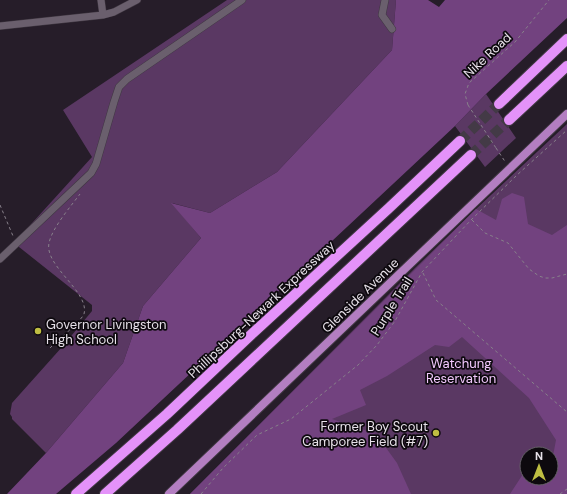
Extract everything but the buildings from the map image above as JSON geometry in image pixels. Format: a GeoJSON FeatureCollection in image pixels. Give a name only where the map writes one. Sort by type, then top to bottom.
{"type":"FeatureCollection","features":[{"type":"Feature","properties":{"kind":"highway"},"geometry":{"type":"LineString","coordinates":[[499,104],[567,39]]}},
{"type":"Feature","properties":{"kind":"highway"},"geometry":{"type":"LineString","coordinates":[[509,120],[567,66]]}},
{"type":"Feature","properties":{"kind":"highway","name":"Phillipsburg-Newark Expressway"},"geometry":{"type":"LineString","coordinates":[[76,494],[167,414],[390,208],[460,141]]}},
{"type":"Feature","properties":{"kind":"highway"},"geometry":{"type":"LineString","coordinates":[[105,494],[177,430],[471,155]]}},
{"type":"Feature","properties":{"kind":"main road","name":"Glenside Avenue"},"geometry":{"type":"LineString","coordinates":[[169,494],[567,114]]}},
{"type":"Feature","properties":{"kind":"street"},"geometry":{"type":"LineString","coordinates":[[101,0],[103,15]]}},
{"type":"Feature","properties":{"kind":"street"},"geometry":{"type":"LineString","coordinates":[[0,26],[103,15],[114,12],[137,0]]}},
{"type":"Feature","properties":{"kind":"street"},"geometry":{"type":"LineString","coordinates":[[0,260],[91,173],[96,164],[119,87],[127,79],[242,0]]}},
{"type":"Feature","properties":{"kind":"street"},"geometry":{"type":"LineString","coordinates":[[385,0],[382,15],[392,29]]}},
{"type":"Feature","properties":{"kind":"path","name":"Nike Road"},"geometry":{"type":"LineString","coordinates":[[509,168],[468,105],[464,94],[469,83],[515,42],[549,0]]}},
{"type":"Feature","properties":{"kind":"path","name":"Purple Trail"},"geometry":{"type":"LineString","coordinates":[[201,494],[223,468],[257,435],[291,419],[358,365],[377,345],[395,321],[422,272],[471,220],[517,175],[567,130]]}},
{"type":"Feature","properties":{"kind":"path"},"geometry":{"type":"LineString","coordinates":[[50,348],[84,316],[85,307],[80,297],[49,254],[49,244],[52,234],[80,193]]}},
{"type":"Feature","properties":{"kind":"path"},"geometry":{"type":"LineString","coordinates":[[0,205],[13,238],[9,241],[11,248]]}},
{"type":"Feature","properties":{"kind":"path"},"geometry":{"type":"LineString","coordinates":[[471,220],[485,233],[508,243],[529,269],[539,276],[552,278],[567,274]]}},
{"type":"Feature","properties":{"kind":"path"},"geometry":{"type":"LineString","coordinates":[[422,272],[436,300],[567,412]]}},
{"type":"Feature","properties":{"kind":"path"},"geometry":{"type":"LineString","coordinates":[[560,494],[567,488]]}},
{"type":"Feature","properties":{"kind":"green space"},"geometry":{"type":"Polygon","coordinates":[[[227,0],[396,0],[392,50],[277,172],[210,213],[172,203],[201,238],[143,306],[123,363],[46,453],[12,419],[10,414],[12,403],[92,311],[92,305],[14,243],[92,157],[63,110],[227,0]]]}},
{"type":"Feature","properties":{"kind":"green space"},"geometry":{"type":"Polygon","coordinates":[[[486,94],[516,138],[485,167],[455,126],[486,94]]]}},
{"type":"Feature","properties":{"kind":"green space","name":"Watchung Reservation"},"geometry":{"type":"Polygon","coordinates":[[[567,124],[567,494],[190,494],[415,268],[567,124]]]}},
{"type":"Feature","properties":{"kind":"shaded area"},"geometry":{"type":"Polygon","coordinates":[[[396,0],[428,0],[439,7],[445,0],[567,0],[567,18],[486,94],[455,126],[116,443],[56,494],[7,494],[46,453],[123,363],[143,306],[201,238],[171,203],[210,213],[277,172],[392,50],[396,0]]]}},
{"type":"Feature","properties":{"kind":"shaded area","name":"Watchung Reservation"},"geometry":{"type":"Polygon","coordinates":[[[512,193],[524,197],[528,224],[552,235],[567,225],[567,494],[510,494],[519,480],[519,486],[559,486],[559,446],[555,446],[556,440],[529,398],[462,337],[449,347],[435,345],[387,376],[360,390],[366,405],[332,419],[376,434],[397,463],[411,494],[190,494],[476,209],[496,220],[502,199],[512,193]]]}},
{"type":"Feature","properties":{"kind":"tunnel"},"geometry":{"type":"LineString","coordinates":[[460,141],[499,104]]}},
{"type":"Feature","properties":{"kind":"tunnel"},"geometry":{"type":"LineString","coordinates":[[471,155],[509,120]]}},
{"type":"Feature","properties":{"kind":"place","name":"Governor Livingston High School"},"geometry":{"type":"Point","coordinates":[38,331]}},
{"type":"Feature","properties":{"kind":"place","name":"Former Boy Scout Camporee Field (#7)"},"geometry":{"type":"Point","coordinates":[436,433]}}]}
